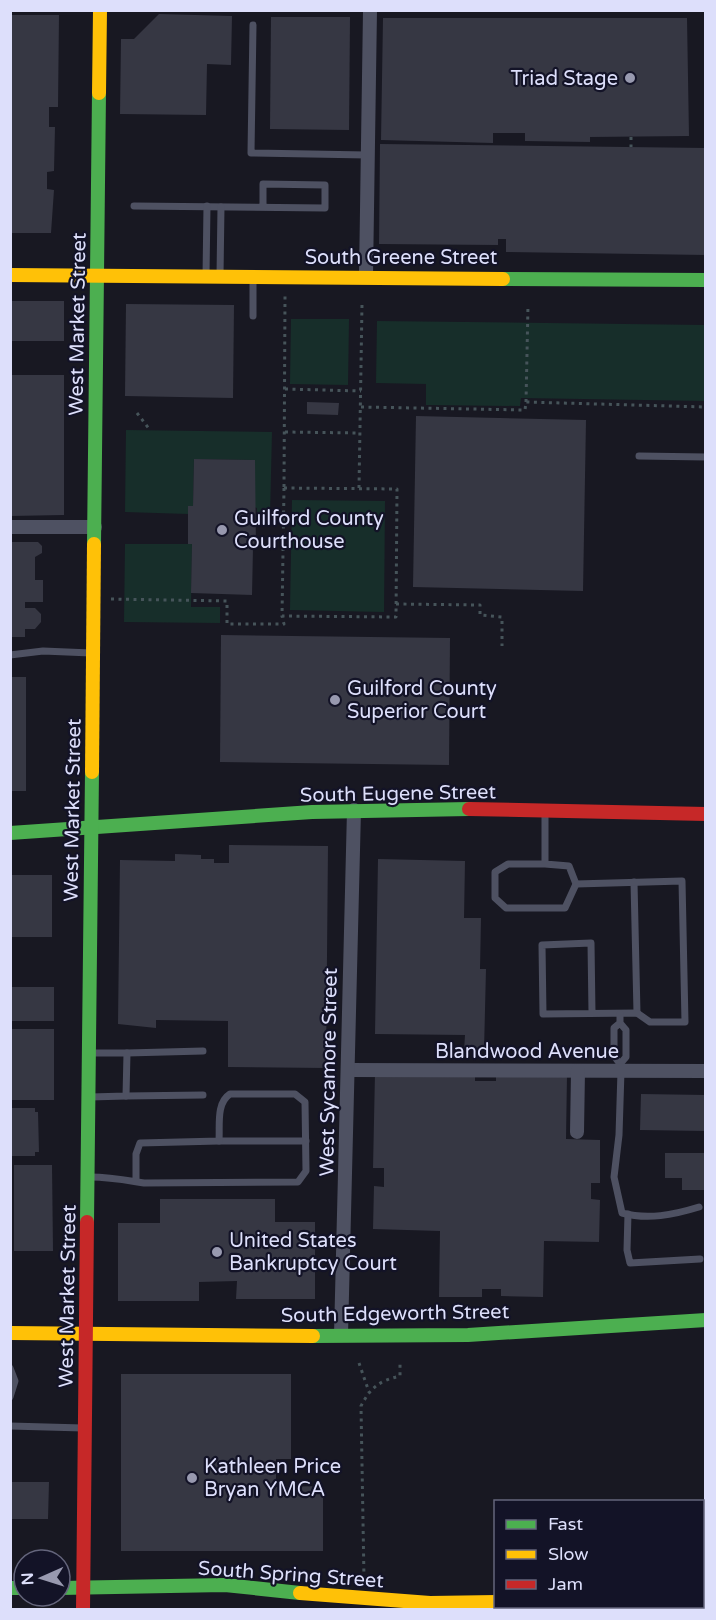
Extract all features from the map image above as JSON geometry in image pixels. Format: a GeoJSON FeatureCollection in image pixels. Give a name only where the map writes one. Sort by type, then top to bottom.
{"type":"FeatureCollection","features":[{"type":"Feature","properties":{"kind":"main road","name":"West Market Street"},"geometry":{"type":"LineString","coordinates":[[82,1610],[100,10]]}},
{"type":"Feature","properties":{"kind":"main road","name":"South Greene Street"},"geometry":{"type":"LineString","coordinates":[[10,275],[705,280]]}},
{"type":"Feature","properties":{"kind":"main road","name":"South Eugene Street"},"geometry":{"type":"LineString","coordinates":[[10,833],[92,831],[166,822],[354,810],[705,814]]}},
{"type":"Feature","properties":{"kind":"main road","name":"South Edgeworth Street"},"geometry":{"type":"LineString","coordinates":[[10,1333],[468,1335],[595,1325],[705,1320]]}},
{"type":"Feature","properties":{"kind":"main road","name":"South Spring Street"},"geometry":{"type":"LineString","coordinates":[[72,1588],[225,1585],[313,1598],[494,1602]]}},
{"type":"Feature","properties":{"kind":"street"},"geometry":{"type":"LineString","coordinates":[[366,276],[370,10]]}},
{"type":"Feature","properties":{"kind":"street"},"geometry":{"type":"LineString","coordinates":[[10,527],[94,527]]}},
{"type":"Feature","properties":{"kind":"street","name":"West Sycamore Street"},"geometry":{"type":"LineString","coordinates":[[341,1335],[354,810]]}},
{"type":"Feature","properties":{"kind":"street","name":"Blandwood Avenue"},"geometry":{"type":"LineString","coordinates":[[348,1070],[578,1071],[620,1068],[705,1071]]}},
{"type":"Feature","properties":{"kind":"street"},"geometry":{"type":"LineString","coordinates":[[577,1132],[578,1071]]}},
{"type":"Feature","properties":{"kind":"lane"},"geometry":{"type":"LineString","coordinates":[[253,25],[251,153],[368,155]]}},
{"type":"Feature","properties":{"kind":"lane"},"geometry":{"type":"LineString","coordinates":[[134,206],[325,208],[325,185],[263,184],[263,207]]}},
{"type":"Feature","properties":{"kind":"lane"},"geometry":{"type":"LineString","coordinates":[[206,276],[207,206]]}},
{"type":"Feature","properties":{"kind":"lane"},"geometry":{"type":"LineString","coordinates":[[220,276],[221,207]]}},
{"type":"Feature","properties":{"kind":"lane"},"geometry":{"type":"LineString","coordinates":[[253,276],[253,316]]}},
{"type":"Feature","properties":{"kind":"lane"},"geometry":{"type":"LineString","coordinates":[[639,456],[705,457]]}},
{"type":"Feature","properties":{"kind":"lane"},"geometry":{"type":"LineString","coordinates":[[10,655],[44,651],[93,654]]}},
{"type":"Feature","properties":{"kind":"lane"},"geometry":{"type":"LineString","coordinates":[[545,811],[545,864]]}},
{"type":"Feature","properties":{"kind":"lane"},"geometry":{"type":"LineString","coordinates":[[508,864],[545,864],[568,866],[576,884],[565,908],[506,908],[495,898],[495,872],[508,864]]}},
{"type":"Feature","properties":{"kind":"lane"},"geometry":{"type":"LineString","coordinates":[[576,884],[682,881],[685,1022],[650,1022],[637,1013],[543,1014],[542,945],[591,943],[592,1013]]}},
{"type":"Feature","properties":{"kind":"lane"},"geometry":{"type":"LineString","coordinates":[[634,882],[637,1013]]}},
{"type":"Feature","properties":{"kind":"lane"},"geometry":{"type":"LineString","coordinates":[[620,1014],[620,1023],[626,1030],[626,1056],[620,1068],[619,1135],[614,1177],[622,1213],[641,1218],[679,1214],[699,1207]]}},
{"type":"Feature","properties":{"kind":"lane"},"geometry":{"type":"LineString","coordinates":[[620,1023],[614,1028],[614,1056],[620,1068]]}},
{"type":"Feature","properties":{"kind":"lane"},"geometry":{"type":"LineString","coordinates":[[89,1053],[203,1051]]}},
{"type":"Feature","properties":{"kind":"lane"},"geometry":{"type":"LineString","coordinates":[[126,1096],[127,1053]]}},
{"type":"Feature","properties":{"kind":"lane"},"geometry":{"type":"LineString","coordinates":[[87,1177],[120,1177],[144,1183],[285,1184],[298,1182],[305,1176],[305,1102],[299,1095],[289,1093],[234,1093],[225,1098],[220,1111],[219,1141]]}},
{"type":"Feature","properties":{"kind":"lane"},"geometry":{"type":"LineString","coordinates":[[88,1097],[203,1095]]}},
{"type":"Feature","properties":{"kind":"lane"},"geometry":{"type":"LineString","coordinates":[[136,1181],[137,1145],[145,1141],[306,1141]]}},
{"type":"Feature","properties":{"kind":"lane"},"geometry":{"type":"LineString","coordinates":[[628,1214],[627,1250],[630,1263],[700,1259]]}},
{"type":"Feature","properties":{"kind":"lane"},"geometry":{"type":"LineString","coordinates":[[10,1368],[15,1381],[10,1397]]}},
{"type":"Feature","properties":{"kind":"lane"},"geometry":{"type":"LineString","coordinates":[[10,1426],[84,1428]]}},
{"type":"Feature","properties":{"kind":"path"},"geometry":{"type":"LineString","coordinates":[[631,137],[632,147]]}},
{"type":"Feature","properties":{"kind":"path"},"geometry":{"type":"LineString","coordinates":[[94,598],[227,601],[226,624],[284,624],[282,616],[286,276]]}},
{"type":"Feature","properties":{"kind":"path"},"geometry":{"type":"LineString","coordinates":[[359,489],[362,304]]}},
{"type":"Feature","properties":{"kind":"path"},"geometry":{"type":"LineString","coordinates":[[361,407],[525,410],[528,305]]}},
{"type":"Feature","properties":{"kind":"path"},"geometry":{"type":"LineString","coordinates":[[285,389],[361,391]]}},
{"type":"Feature","properties":{"kind":"path"},"geometry":{"type":"LineString","coordinates":[[526,402],[705,407]]}},
{"type":"Feature","properties":{"kind":"path"},"geometry":{"type":"LineString","coordinates":[[137,413],[150,430]]}},
{"type":"Feature","properties":{"kind":"path"},"geometry":{"type":"LineString","coordinates":[[285,432],[360,433]]}},
{"type":"Feature","properties":{"kind":"path"},"geometry":{"type":"LineString","coordinates":[[282,616],[396,617],[398,489],[284,488]]}},
{"type":"Feature","properties":{"kind":"path"},"geometry":{"type":"LineString","coordinates":[[396,604],[480,605],[480,615],[502,617],[502,646]]}},
{"type":"Feature","properties":{"kind":"path"},"geometry":{"type":"LineString","coordinates":[[364,1599],[361,1407],[369,1392],[381,1380],[400,1376],[400,1362]]}},
{"type":"Feature","properties":{"kind":"path"},"geometry":{"type":"LineString","coordinates":[[359,1363],[369,1392]]}},
{"type":"Feature","properties":{"kind":"green space"},"geometry":{"type":"Polygon","coordinates":[[[291,319],[349,319],[348,385],[290,384],[291,319]]]}},
{"type":"Feature","properties":{"kind":"green space"},"geometry":{"type":"Polygon","coordinates":[[[377,321],[705,325],[705,401],[521,398],[520,406],[426,405],[426,384],[376,383],[377,321]]]}},
{"type":"Feature","properties":{"kind":"green space"},"geometry":{"type":"Polygon","coordinates":[[[126,430],[272,432],[270,516],[257,516],[257,508],[254,507],[254,460],[194,459],[193,506],[188,514],[125,512],[126,430]]]}},
{"type":"Feature","properties":{"kind":"green space"},"geometry":{"type":"Polygon","coordinates":[[[292,500],[385,501],[384,612],[290,610],[292,500]]]}},
{"type":"Feature","properties":{"kind":"green space"},"geometry":{"type":"Polygon","coordinates":[[[125,544],[192,544],[191,607],[220,607],[220,623],[124,622],[125,544]]]}},
{"type":"Feature","properties":{"kind":"building"},"geometry":{"type":"Polygon","coordinates":[[[159,14],[232,16],[231,65],[207,64],[206,115],[120,114],[121,39],[134,39],[159,14]]]}},
{"type":"Feature","properties":{"kind":"building"},"geometry":{"type":"Polygon","coordinates":[[[10,15],[59,15],[58,107],[49,107],[49,127],[55,127],[54,171],[47,172],[47,189],[54,190],[51,233],[10,233],[10,15]]]}},
{"type":"Feature","properties":{"kind":"building"},"geometry":{"type":"Polygon","coordinates":[[[271,17],[350,17],[349,130],[270,129],[271,17]]]}},
{"type":"Feature","properties":{"kind":"building"},"geometry":{"type":"Polygon","coordinates":[[[383,18],[687,18],[689,136],[590,137],[590,142],[525,141],[525,133],[493,133],[493,143],[381,140],[383,18]]]}},
{"type":"Feature","properties":{"kind":"building"},"geometry":{"type":"Polygon","coordinates":[[[380,144],[706,148],[706,255],[506,252],[506,239],[498,239],[498,245],[379,244],[380,144]]]}},
{"type":"Feature","properties":{"kind":"building"},"geometry":{"type":"Polygon","coordinates":[[[10,301],[64,301],[64,341],[10,341],[10,301]]]}},
{"type":"Feature","properties":{"kind":"building"},"geometry":{"type":"Polygon","coordinates":[[[126,304],[234,305],[233,398],[125,396],[126,304]]]}},
{"type":"Feature","properties":{"kind":"building"},"geometry":{"type":"Polygon","coordinates":[[[10,375],[64,375],[64,515],[10,516],[10,375]]]}},
{"type":"Feature","properties":{"kind":"building"},"geometry":{"type":"Polygon","coordinates":[[[307,402],[339,403],[338,415],[307,414],[307,402]]]}},
{"type":"Feature","properties":{"kind":"building"},"geometry":{"type":"Polygon","coordinates":[[[416,416],[586,420],[583,591],[413,587],[416,416]]]}},
{"type":"Feature","properties":{"kind":"building","name":"Guilford County Courthouse"},"geometry":{"type":"Polygon","coordinates":[[[194,459],[255,460],[256,548],[253,548],[252,595],[191,593],[192,544],[188,544],[188,506],[193,506],[194,459]]]}},
{"type":"Feature","properties":{"kind":"building"},"geometry":{"type":"Polygon","coordinates":[[[10,542],[38,542],[42,546],[42,553],[35,557],[35,580],[43,580],[43,602],[25,602],[25,608],[35,608],[41,614],[41,622],[35,629],[25,629],[25,637],[10,637],[10,542]]]}},
{"type":"Feature","properties":{"kind":"building","name":"Guilford County Superior Court"},"geometry":{"type":"Polygon","coordinates":[[[221,635],[450,638],[449,765],[220,762],[221,635]]]}},
{"type":"Feature","properties":{"kind":"building"},"geometry":{"type":"Polygon","coordinates":[[[10,677],[26,677],[26,791],[10,791],[10,677]]]}},
{"type":"Feature","properties":{"kind":"building"},"geometry":{"type":"Polygon","coordinates":[[[229,845],[328,846],[326,1068],[228,1067],[228,1021],[156,1020],[156,1028],[118,1024],[120,860],[175,861],[175,854],[201,855],[201,859],[214,859],[214,863],[229,863],[229,845]]]}},
{"type":"Feature","properties":{"kind":"building"},"geometry":{"type":"Polygon","coordinates":[[[378,859],[465,861],[464,918],[481,918],[480,969],[486,969],[484,1051],[464,1051],[465,1035],[375,1034],[378,859]]]}},
{"type":"Feature","properties":{"kind":"building"},"geometry":{"type":"Polygon","coordinates":[[[10,875],[52,875],[52,937],[10,937],[10,875]]]}},
{"type":"Feature","properties":{"kind":"building"},"geometry":{"type":"Polygon","coordinates":[[[10,987],[54,987],[54,1021],[10,1021],[10,987]]]}},
{"type":"Feature","properties":{"kind":"building"},"geometry":{"type":"Polygon","coordinates":[[[10,1029],[54,1029],[54,1100],[10,1100],[10,1029]]]}},
{"type":"Feature","properties":{"kind":"building"},"geometry":{"type":"Polygon","coordinates":[[[375,1073],[475,1074],[475,1081],[496,1081],[496,1074],[567,1075],[566,1139],[600,1140],[600,1183],[591,1183],[591,1199],[600,1200],[599,1242],[544,1241],[543,1297],[501,1296],[501,1289],[482,1289],[482,1297],[439,1297],[440,1231],[373,1229],[374,1186],[384,1187],[384,1168],[373,1168],[375,1073]]]}},
{"type":"Feature","properties":{"kind":"building"},"geometry":{"type":"Polygon","coordinates":[[[641,1094],[706,1095],[706,1131],[640,1130],[641,1094]]]}},
{"type":"Feature","properties":{"kind":"building"},"geometry":{"type":"Polygon","coordinates":[[[10,1108],[35,1108],[35,1112],[38,1112],[39,1152],[35,1152],[35,1156],[10,1156],[10,1108]]]}},
{"type":"Feature","properties":{"kind":"building"},"geometry":{"type":"Polygon","coordinates":[[[665,1153],[704,1153],[705,1190],[682,1190],[682,1178],[665,1178],[665,1153]]]}},
{"type":"Feature","properties":{"kind":"building"},"geometry":{"type":"Polygon","coordinates":[[[14,1165],[52,1165],[53,1251],[14,1251],[14,1165]]]}},
{"type":"Feature","properties":{"kind":"building","name":"United States Bankruptcy Court"},"geometry":{"type":"Polygon","coordinates":[[[160,1199],[275,1199],[275,1222],[315,1222],[315,1299],[236,1299],[237,1281],[199,1282],[199,1301],[118,1301],[118,1223],[160,1223],[160,1199]]]}},
{"type":"Feature","properties":{"kind":"building"},"geometry":{"type":"Polygon","coordinates":[[[121,1374],[291,1374],[291,1459],[276,1459],[276,1487],[323,1486],[323,1551],[121,1551],[121,1374]]]}},
{"type":"Feature","properties":{"kind":"building"},"geometry":{"type":"Polygon","coordinates":[[[10,1482],[49,1482],[48,1519],[10,1519],[10,1482]]]}},
{"type":"Feature","properties":{"kind":"traffic: fast"},"geometry":{"type":"LineString","coordinates":[[94,544],[99,93]]}},
{"type":"Feature","properties":{"kind":"traffic: fast"},"geometry":{"type":"LineString","coordinates":[[503,279],[706,280]]}},
{"type":"Feature","properties":{"kind":"traffic: fast"},"geometry":{"type":"LineString","coordinates":[[87,1222],[92,772]]}},
{"type":"Feature","properties":{"kind":"traffic: fast"},"geometry":{"type":"LineString","coordinates":[[10,833],[312,812],[469,809]]}},
{"type":"Feature","properties":{"kind":"traffic: fast"},"geometry":{"type":"LineString","coordinates":[[313,1336],[468,1335],[706,1320]]}},
{"type":"Feature","properties":{"kind":"traffic: fast"},"geometry":{"type":"LineString","coordinates":[[72,1588],[225,1585],[300,1593]]}},
{"type":"Feature","properties":{"kind":"traffic: slow"},"geometry":{"type":"LineString","coordinates":[[99,93],[100,10]]}},
{"type":"Feature","properties":{"kind":"traffic: slow"},"geometry":{"type":"LineString","coordinates":[[10,275],[503,279]]}},
{"type":"Feature","properties":{"kind":"traffic: slow"},"geometry":{"type":"LineString","coordinates":[[92,772],[94,544]]}},
{"type":"Feature","properties":{"kind":"traffic: slow"},"geometry":{"type":"LineString","coordinates":[[10,1333],[313,1336]]}},
{"type":"Feature","properties":{"kind":"traffic: slow"},"geometry":{"type":"LineString","coordinates":[[300,1593],[430,1603],[494,1602]]}},
{"type":"Feature","properties":{"kind":"traffic: jam"},"geometry":{"type":"LineString","coordinates":[[469,809],[706,814]]}},
{"type":"Feature","properties":{"kind":"traffic: jam"},"geometry":{"type":"LineString","coordinates":[[83,1610],[87,1222]]}},
{"type":"Feature","properties":{"kind":"place","name":"Triad Stage"},"geometry":{"type":"Point","coordinates":[630,78]}},
{"type":"Feature","properties":{"kind":"place","name":"Guilford County Courthouse"},"geometry":{"type":"Point","coordinates":[222,530]}},
{"type":"Feature","properties":{"kind":"place","name":"Guilford County Superior Court"},"geometry":{"type":"Point","coordinates":[335,700]}},
{"type":"Feature","properties":{"kind":"place","name":"United States Bankruptcy Court"},"geometry":{"type":"Point","coordinates":[217,1252]}},
{"type":"Feature","properties":{"kind":"place","name":"Kathleen Price Bryan YMCA"},"geometry":{"type":"Point","coordinates":[192,1478]}}]}
